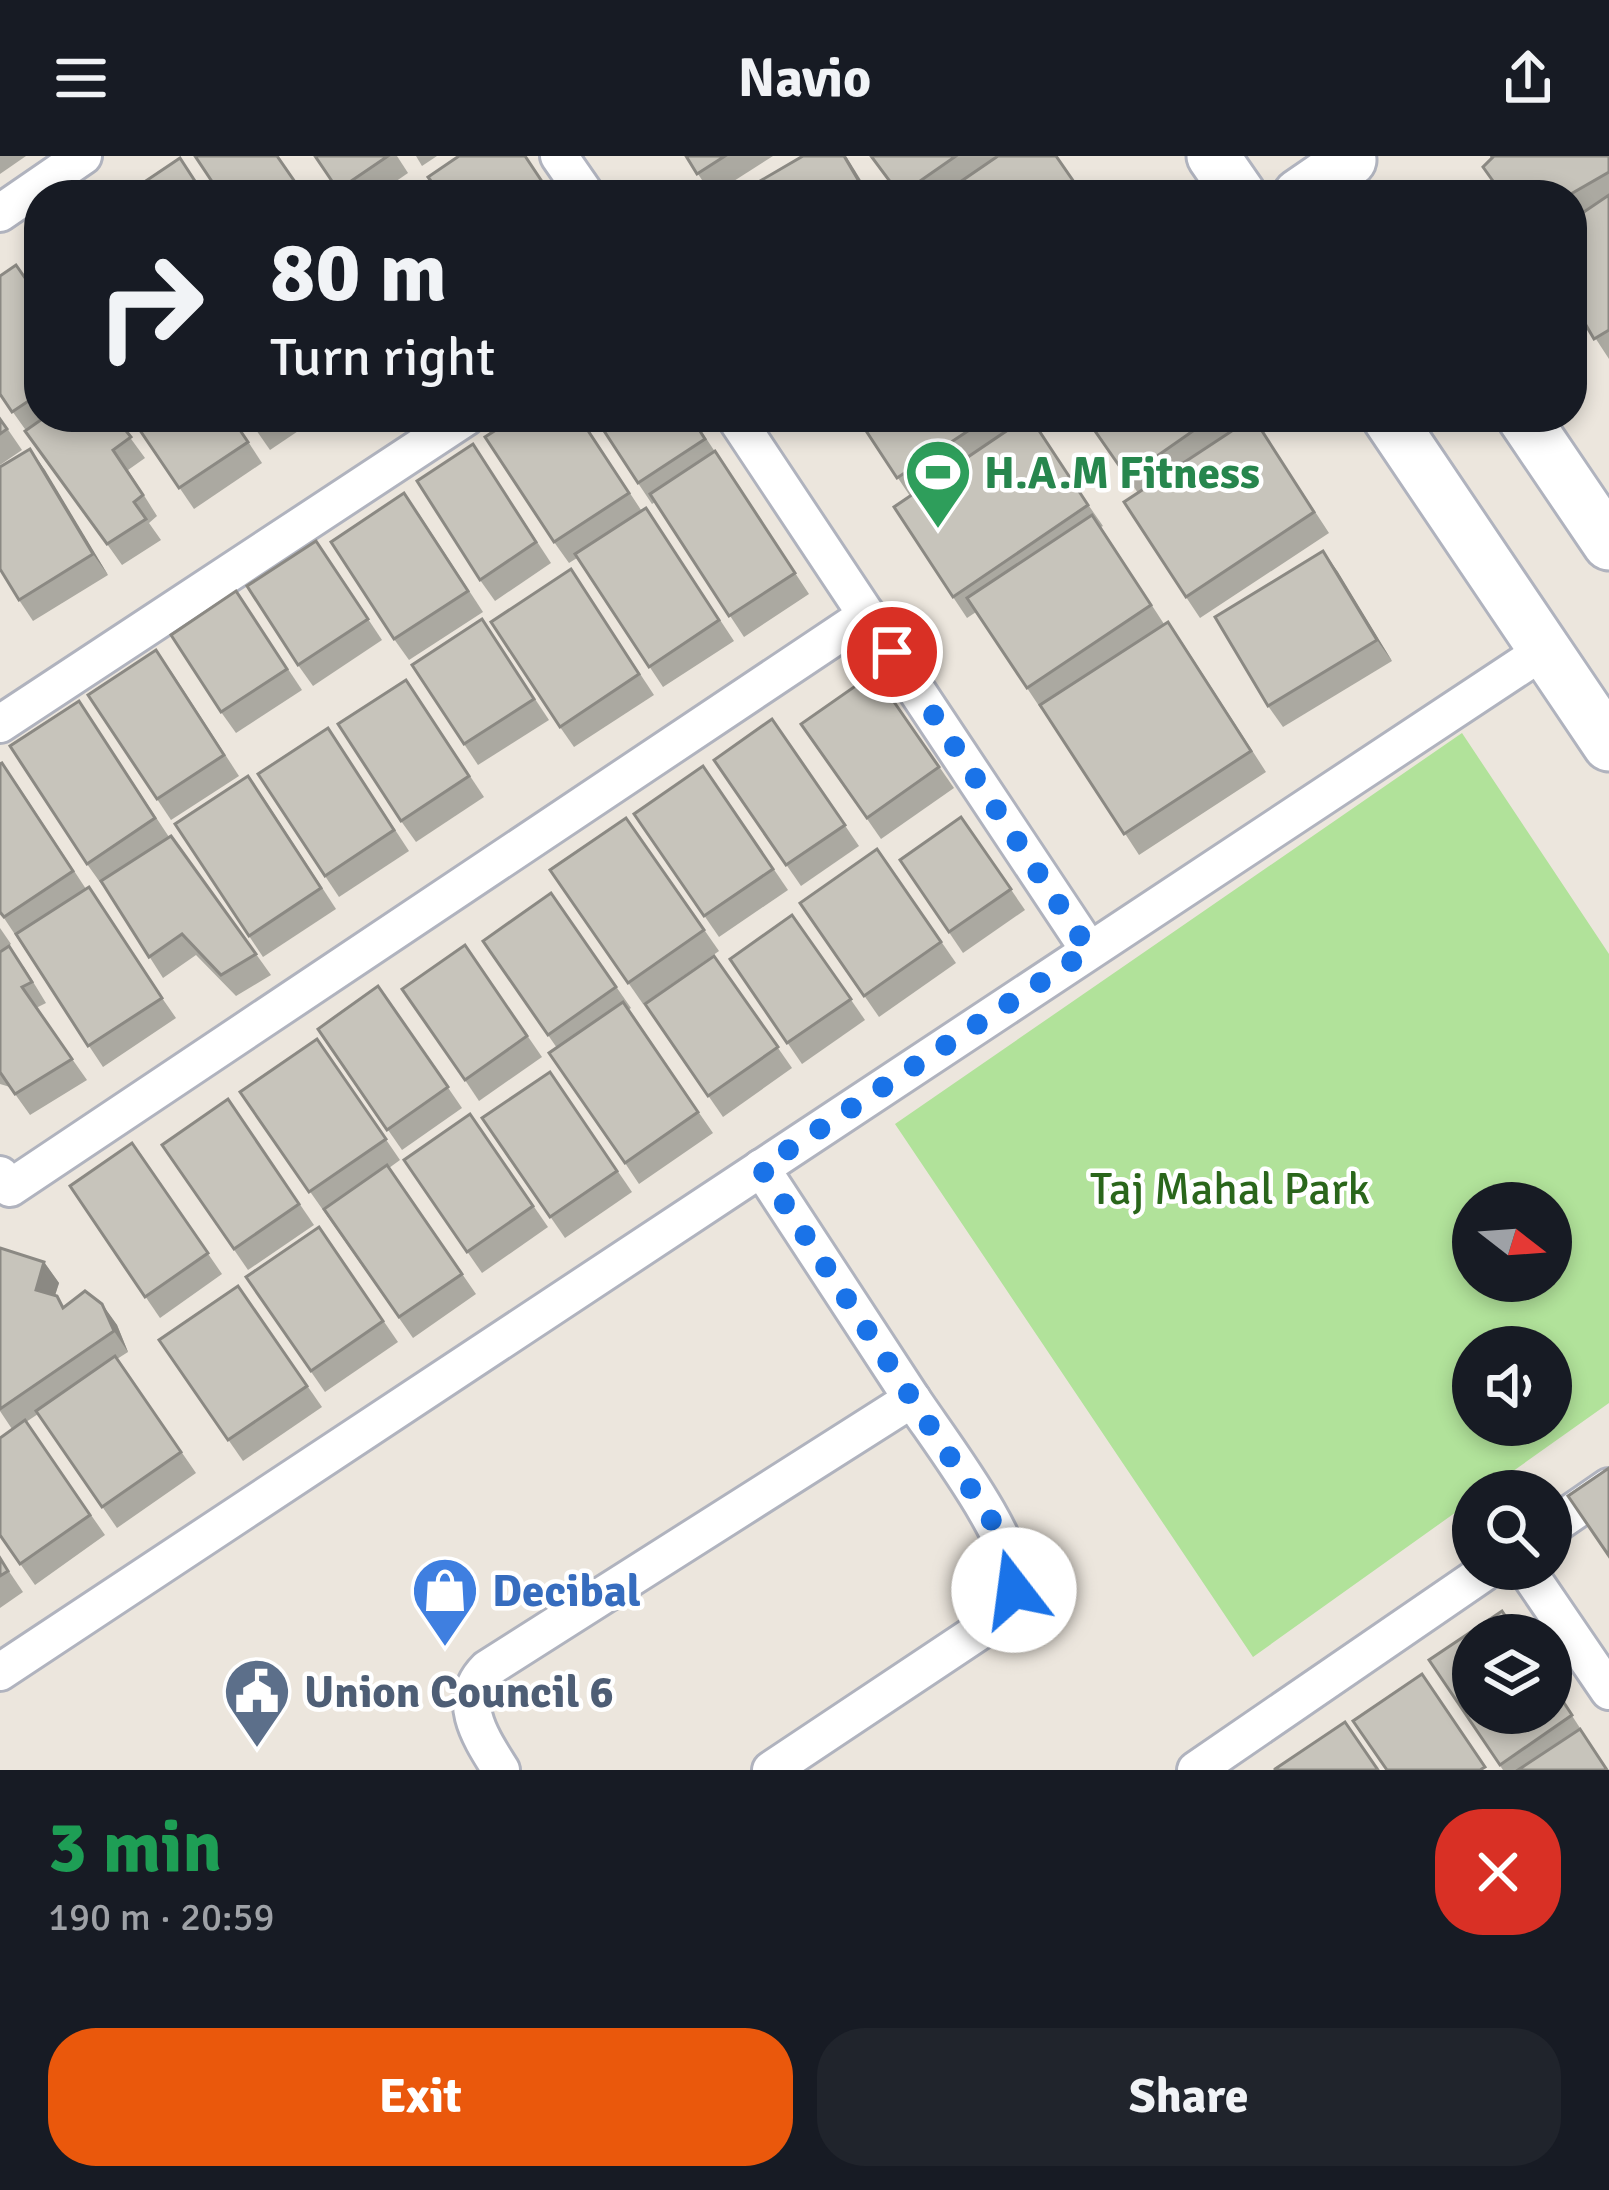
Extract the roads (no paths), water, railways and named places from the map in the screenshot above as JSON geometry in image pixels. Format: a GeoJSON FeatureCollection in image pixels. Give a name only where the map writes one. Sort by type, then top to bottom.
{"type":"FeatureCollection","features":[{"type":"Feature","properties":{"kind":"main road"},"geometry":{"type":"LineString","coordinates":[[1398,432],[1609,745]]}},
{"type":"Feature","properties":{"kind":"main road"},"geometry":{"type":"LineString","coordinates":[[1533,432],[1609,544]]}},
{"type":"Feature","properties":{"kind":"street"},"geometry":{"type":"LineString","coordinates":[[48,180],[83,156]]}},
{"type":"Feature","properties":{"kind":"street"},"geometry":{"type":"LineString","coordinates":[[0,724],[443,432]]}},
{"type":"Feature","properties":{"kind":"street"},"geometry":{"type":"LineString","coordinates":[[744,432],[1089,950]]}},
{"type":"Feature","properties":{"kind":"street"},"geometry":{"type":"LineString","coordinates":[[0,1175],[10,1188],[867,615]]}},
{"type":"Feature","properties":{"kind":"street"},"geometry":{"type":"LineString","coordinates":[[0,1672],[1544,651]]}},
{"type":"Feature","properties":{"kind":"street"},"geometry":{"type":"LineString","coordinates":[[761,1168],[1001,1535],[1014,1590],[1003,1609],[978,1632],[771,1770]]}},
{"type":"Feature","properties":{"kind":"street"},"geometry":{"type":"LineString","coordinates":[[501,1770],[469,1700],[475,1681],[487,1669],[912,1399]]}},
{"type":"Feature","properties":{"kind":"street"},"geometry":{"type":"LineString","coordinates":[[1572,1513],[1609,1487]]}},
{"type":"Feature","properties":{"kind":"street"},"geometry":{"type":"LineString","coordinates":[[1196,1770],[1458,1590]]}},
{"type":"Feature","properties":{"kind":"street"},"geometry":{"type":"LineString","coordinates":[[1540,1590],[1609,1691]]}},
{"type":"Feature","properties":{"kind":"place","name":"H.A.M Fitness"},"geometry":{"type":"Point","coordinates":[938,531]}},
{"type":"Feature","properties":{"kind":"place","name":"Decibal"},"geometry":{"type":"Point","coordinates":[445,1649]}},
{"type":"Feature","properties":{"kind":"place","name":"Union Council 6"},"geometry":{"type":"Point","coordinates":[257,1750]}},
{"type":"Feature","properties":{"kind":"park label","name":"Taj Mahal Park"},"geometry":{"type":"Point","coordinates":[1230,1188]}}]}
